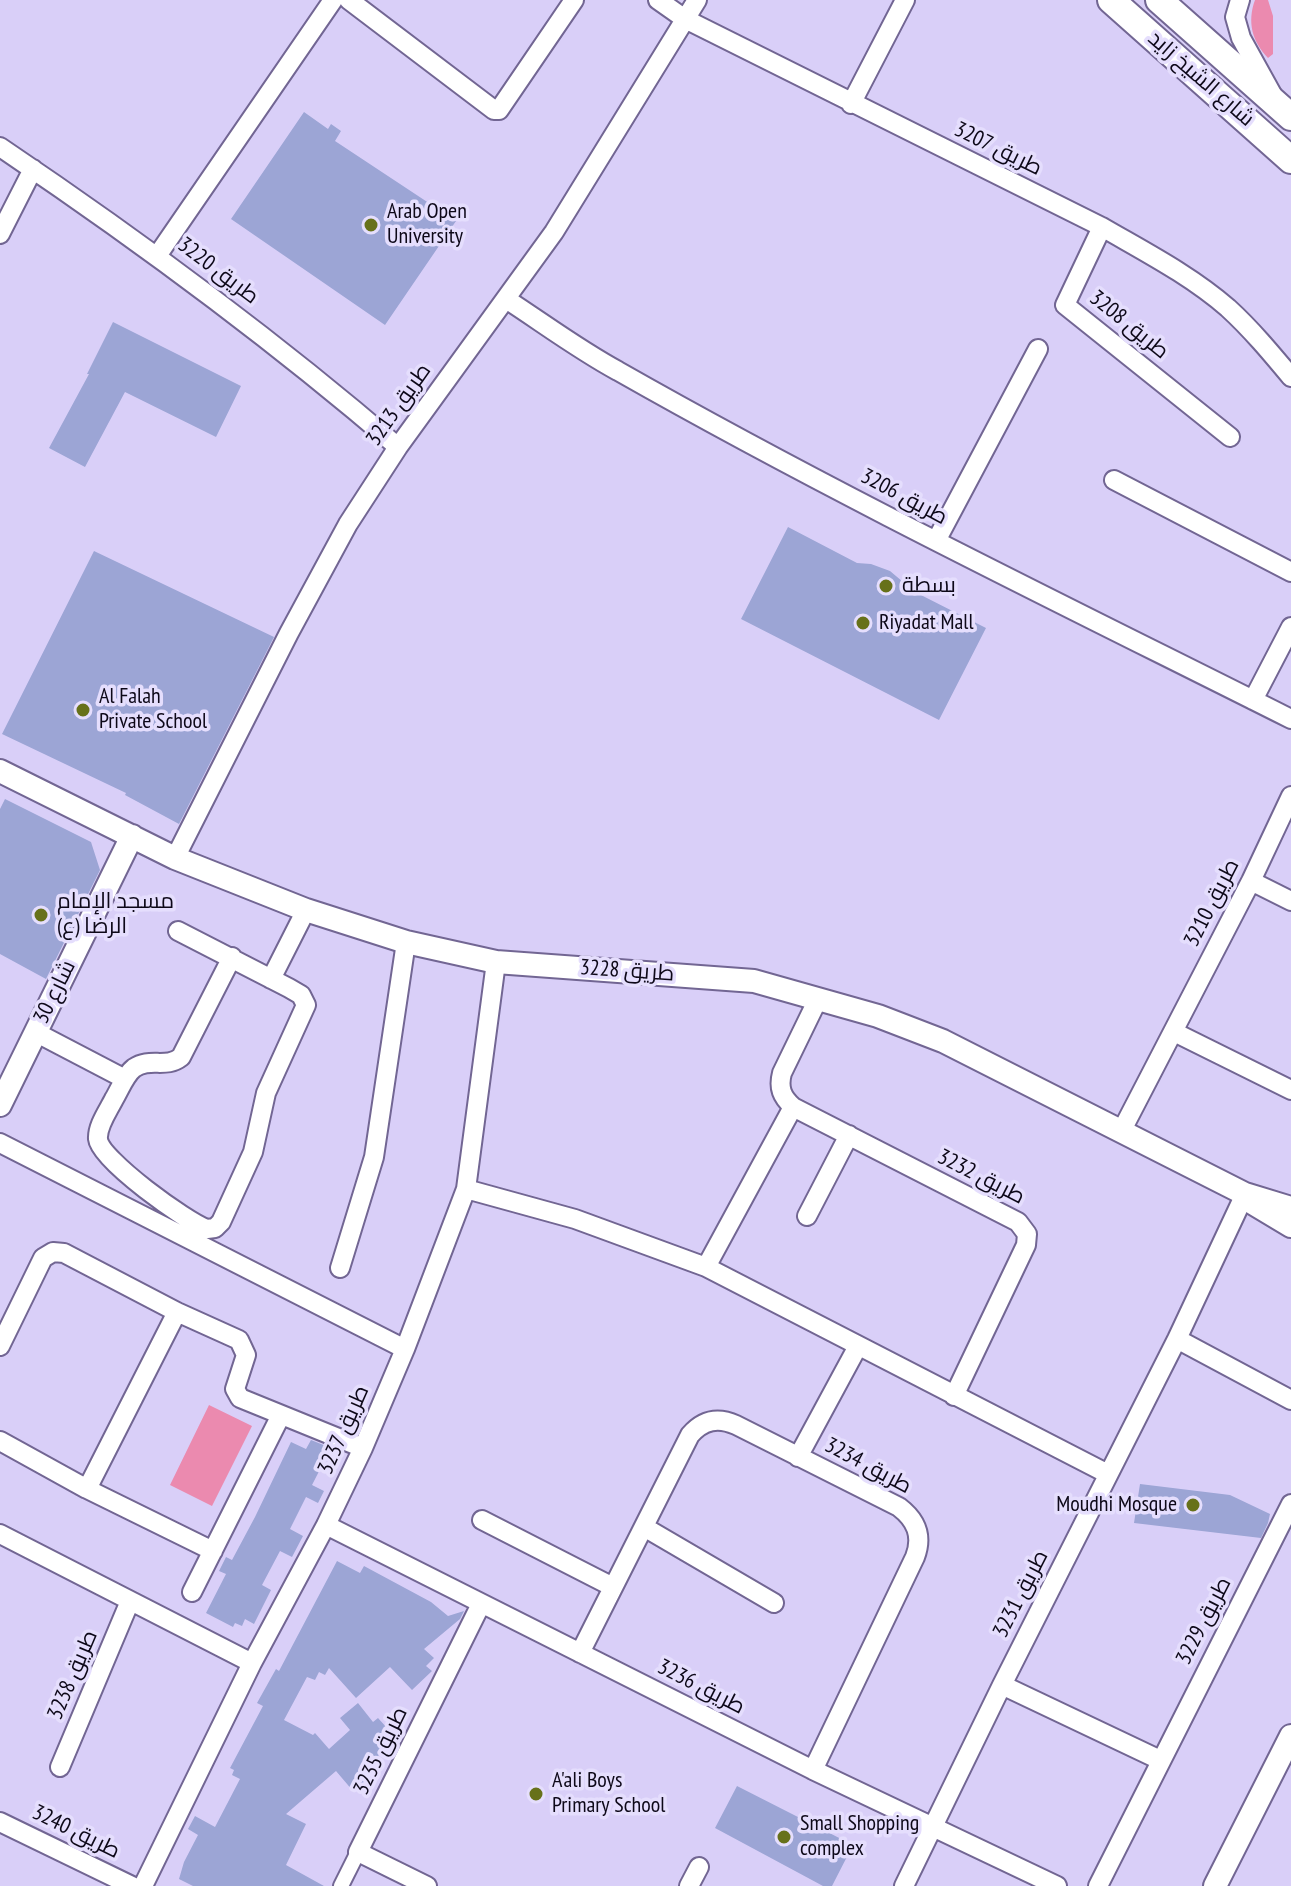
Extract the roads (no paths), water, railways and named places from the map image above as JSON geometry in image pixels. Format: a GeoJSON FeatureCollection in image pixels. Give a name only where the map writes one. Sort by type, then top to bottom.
{"type":"FeatureCollection","features":[{"type":"Feature","properties":{"kind":"main road","name":"شارع الشيخ زايد"},"geometry":{"type":"LineString","coordinates":[[1111,0],[1291,160]]}},
{"type":"Feature","properties":{"kind":"main road","name":"شارع الشيخ زايد"},"geometry":{"type":"LineString","coordinates":[[1159,0],[1285,112]]}},
{"type":"Feature","properties":{"kind":"street"},"geometry":{"type":"LineString","coordinates":[[157,256],[333,0]]}},
{"type":"Feature","properties":{"kind":"street"},"geometry":{"type":"LineString","coordinates":[[349,0],[494,110],[499,110],[574,0]]}},
{"type":"Feature","properties":{"kind":"street","name":"طريق 3207"},"geometry":{"type":"LineString","coordinates":[[658,0],[685,19],[851,104],[1102,227],[1212,295],[1245,324],[1291,377]]}},
{"type":"Feature","properties":{"kind":"street","name":"طريق 3213"},"geometry":{"type":"LineString","coordinates":[[175,858],[333,552],[398,447],[566,213],[697,0]]}},
{"type":"Feature","properties":{"kind":"street"},"geometry":{"type":"LineString","coordinates":[[851,104],[905,0]]}},
{"type":"Feature","properties":{"kind":"street"},"geometry":{"type":"LineString","coordinates":[[1240,0],[1235,17],[1241,38],[1285,112]]}},
{"type":"Feature","properties":{"kind":"street","name":"طريق 3220"},"geometry":{"type":"LineString","coordinates":[[0,147],[157,256],[311,372],[398,447]]}},
{"type":"Feature","properties":{"kind":"street"},"geometry":{"type":"LineString","coordinates":[[0,234],[33,169]]}},
{"type":"Feature","properties":{"kind":"street","name":"طريق 3208"},"geometry":{"type":"LineString","coordinates":[[1102,227],[1065,305],[1230,437]]}},
{"type":"Feature","properties":{"kind":"street","name":"طريق 3206"},"geometry":{"type":"LineString","coordinates":[[506,299],[615,370],[936,541],[1291,719]]}},
{"type":"Feature","properties":{"kind":"street"},"geometry":{"type":"LineString","coordinates":[[936,541],[1038,349]]}},
{"type":"Feature","properties":{"kind":"street"},"geometry":{"type":"LineString","coordinates":[[1114,480],[1291,572]]}},
{"type":"Feature","properties":{"kind":"street"},"geometry":{"type":"LineString","coordinates":[[1253,700],[1291,627]]}},
{"type":"Feature","properties":{"kind":"street","name":"طريق 3228"},"geometry":{"type":"LineString","coordinates":[[0,771],[175,858],[306,910],[406,942],[496,962],[754,981],[878,1016],[943,1041],[1245,1194],[1291,1208]]}},
{"type":"Feature","properties":{"kind":"street","name":"طريق 3210"},"geometry":{"type":"LineString","coordinates":[[1122,1130],[1251,881],[1291,796]]}},
{"type":"Feature","properties":{"kind":"street","name":"شارع 30"},"geometry":{"type":"LineString","coordinates":[[0,1105],[132,836]]}},
{"type":"Feature","properties":{"kind":"street"},"geometry":{"type":"LineString","coordinates":[[1251,881],[1291,901]]}},
{"type":"Feature","properties":{"kind":"street"},"geometry":{"type":"LineString","coordinates":[[271,979],[306,910]]}},
{"type":"Feature","properties":{"kind":"street"},"geometry":{"type":"LineString","coordinates":[[178,931],[232,957],[301,995],[306,1005],[266,1093],[251,1157],[221,1222],[215,1228],[203,1229],[146,1190],[101,1150],[99,1131],[125,1079],[138,1066],[169,1064],[181,1057],[232,957]]}},
{"type":"Feature","properties":{"kind":"street"},"geometry":{"type":"LineString","coordinates":[[340,1268],[374,1157],[406,942]]}},
{"type":"Feature","properties":{"kind":"street","name":"طريق 3237"},"geometry":{"type":"LineString","coordinates":[[143,1886],[252,1663],[326,1525],[405,1349],[466,1189],[496,962]]}},
{"type":"Feature","properties":{"kind":"street"},"geometry":{"type":"LineString","coordinates":[[706,1267],[793,1107],[781,1092],[780,1083],[818,999]]}},
{"type":"Feature","properties":{"kind":"street"},"geometry":{"type":"LineString","coordinates":[[35,1032],[125,1079]]}},
{"type":"Feature","properties":{"kind":"street"},"geometry":{"type":"LineString","coordinates":[[1174,1032],[1291,1090]]}},
{"type":"Feature","properties":{"kind":"street","name":"طريق 3232"},"geometry":{"type":"LineString","coordinates":[[793,1107],[1018,1222],[1026,1229],[1026,1245],[954,1396]]}},
{"type":"Feature","properties":{"kind":"street"},"geometry":{"type":"LineString","coordinates":[[807,1216],[849,1135]]}},
{"type":"Feature","properties":{"kind":"street"},"geometry":{"type":"LineString","coordinates":[[0,1143],[405,1349]]}},
{"type":"Feature","properties":{"kind":"street"},"geometry":{"type":"LineString","coordinates":[[466,1189],[575,1219],[706,1267],[1108,1474]]}},
{"type":"Feature","properties":{"kind":"street","name":"طريق 3228"},"geometry":{"type":"LineString","coordinates":[[1245,1194],[1257,1207],[1291,1226]]}},
{"type":"Feature","properties":{"kind":"street","name":"طريق 3231"},"geometry":{"type":"LineString","coordinates":[[904,1886],[1177,1339],[1245,1194]]}},
{"type":"Feature","properties":{"kind":"street"},"geometry":{"type":"LineString","coordinates":[[0,1346],[40,1263],[53,1252],[64,1253],[177,1312],[239,1340],[246,1355],[235,1389],[237,1395],[363,1448]]}},
{"type":"Feature","properties":{"kind":"street"},"geometry":{"type":"LineString","coordinates":[[87,1489],[177,1312]]}},
{"type":"Feature","properties":{"kind":"street"},"geometry":{"type":"LineString","coordinates":[[1177,1339],[1291,1400]]}},
{"type":"Feature","properties":{"kind":"street"},"geometry":{"type":"LineString","coordinates":[[798,1457],[858,1346]]}},
{"type":"Feature","properties":{"kind":"street"},"geometry":{"type":"LineString","coordinates":[[192,1592],[281,1415]]}},
{"type":"Feature","properties":{"kind":"street","name":"طريق 3234"},"geometry":{"type":"LineString","coordinates":[[580,1653],[690,1435],[711,1420],[728,1421],[899,1507],[912,1520],[919,1537],[915,1557],[813,1770]]}},
{"type":"Feature","properties":{"kind":"street"},"geometry":{"type":"LineString","coordinates":[[0,1441],[87,1489],[213,1551]]}},
{"type":"Feature","properties":{"kind":"street","name":"طريق 3229"},"geometry":{"type":"LineString","coordinates":[[1098,1886],[1291,1504]]}},
{"type":"Feature","properties":{"kind":"street"},"geometry":{"type":"LineString","coordinates":[[482,1520],[613,1587]]}},
{"type":"Feature","properties":{"kind":"street","name":"طريق 3236"},"geometry":{"type":"LineString","coordinates":[[326,1525],[813,1770],[1057,1886]]}},
{"type":"Feature","properties":{"kind":"street"},"geometry":{"type":"LineString","coordinates":[[644,1527],[774,1603]]}},
{"type":"Feature","properties":{"kind":"street"},"geometry":{"type":"LineString","coordinates":[[0,1534],[252,1663]]}},
{"type":"Feature","properties":{"kind":"street","name":"طريق 3238"},"geometry":{"type":"LineString","coordinates":[[60,1767],[130,1601]]}},
{"type":"Feature","properties":{"kind":"street","name":"طريق 3235"},"geometry":{"type":"LineString","coordinates":[[358,1852],[481,1604]]}},
{"type":"Feature","properties":{"kind":"street"},"geometry":{"type":"LineString","coordinates":[[1002,1685],[1160,1760]]}},
{"type":"Feature","properties":{"kind":"street"},"geometry":{"type":"LineString","coordinates":[[1215,1886],[1291,1736]]}},
{"type":"Feature","properties":{"kind":"street","name":"طريق 3240"},"geometry":{"type":"LineString","coordinates":[[0,1822],[132,1886]]}},
{"type":"Feature","properties":{"kind":"street"},"geometry":{"type":"LineString","coordinates":[[341,1886],[358,1852],[427,1886]]}},
{"type":"Feature","properties":{"kind":"street"},"geometry":{"type":"LineString","coordinates":[[689,1886],[699,1867]]}},
{"type":"Feature","properties":{"kind":"place","name":"Arab Open University"},"geometry":{"type":"Point","coordinates":[371,225]}},
{"type":"Feature","properties":{"kind":"place","name":"بسطة"},"geometry":{"type":"Point","coordinates":[886,586]}},
{"type":"Feature","properties":{"kind":"place","name":"Riyadat Mall"},"geometry":{"type":"Point","coordinates":[863,623]}},
{"type":"Feature","properties":{"kind":"place","name":"Al Falah Private School"},"geometry":{"type":"Point","coordinates":[83,710]}},
{"type":"Feature","properties":{"kind":"place","name":"مسجد الإمام الرضا (ع)"},"geometry":{"type":"Point","coordinates":[41,915]}},
{"type":"Feature","properties":{"kind":"place","name":"Moudhi Mosque"},"geometry":{"type":"Point","coordinates":[1193,1505]}},
{"type":"Feature","properties":{"kind":"place","name":"A'ali Boys Primary School"},"geometry":{"type":"Point","coordinates":[536,1794]}},
{"type":"Feature","properties":{"kind":"place","name":"Small Shopping complex"},"geometry":{"type":"Point","coordinates":[784,1837]}}]}
